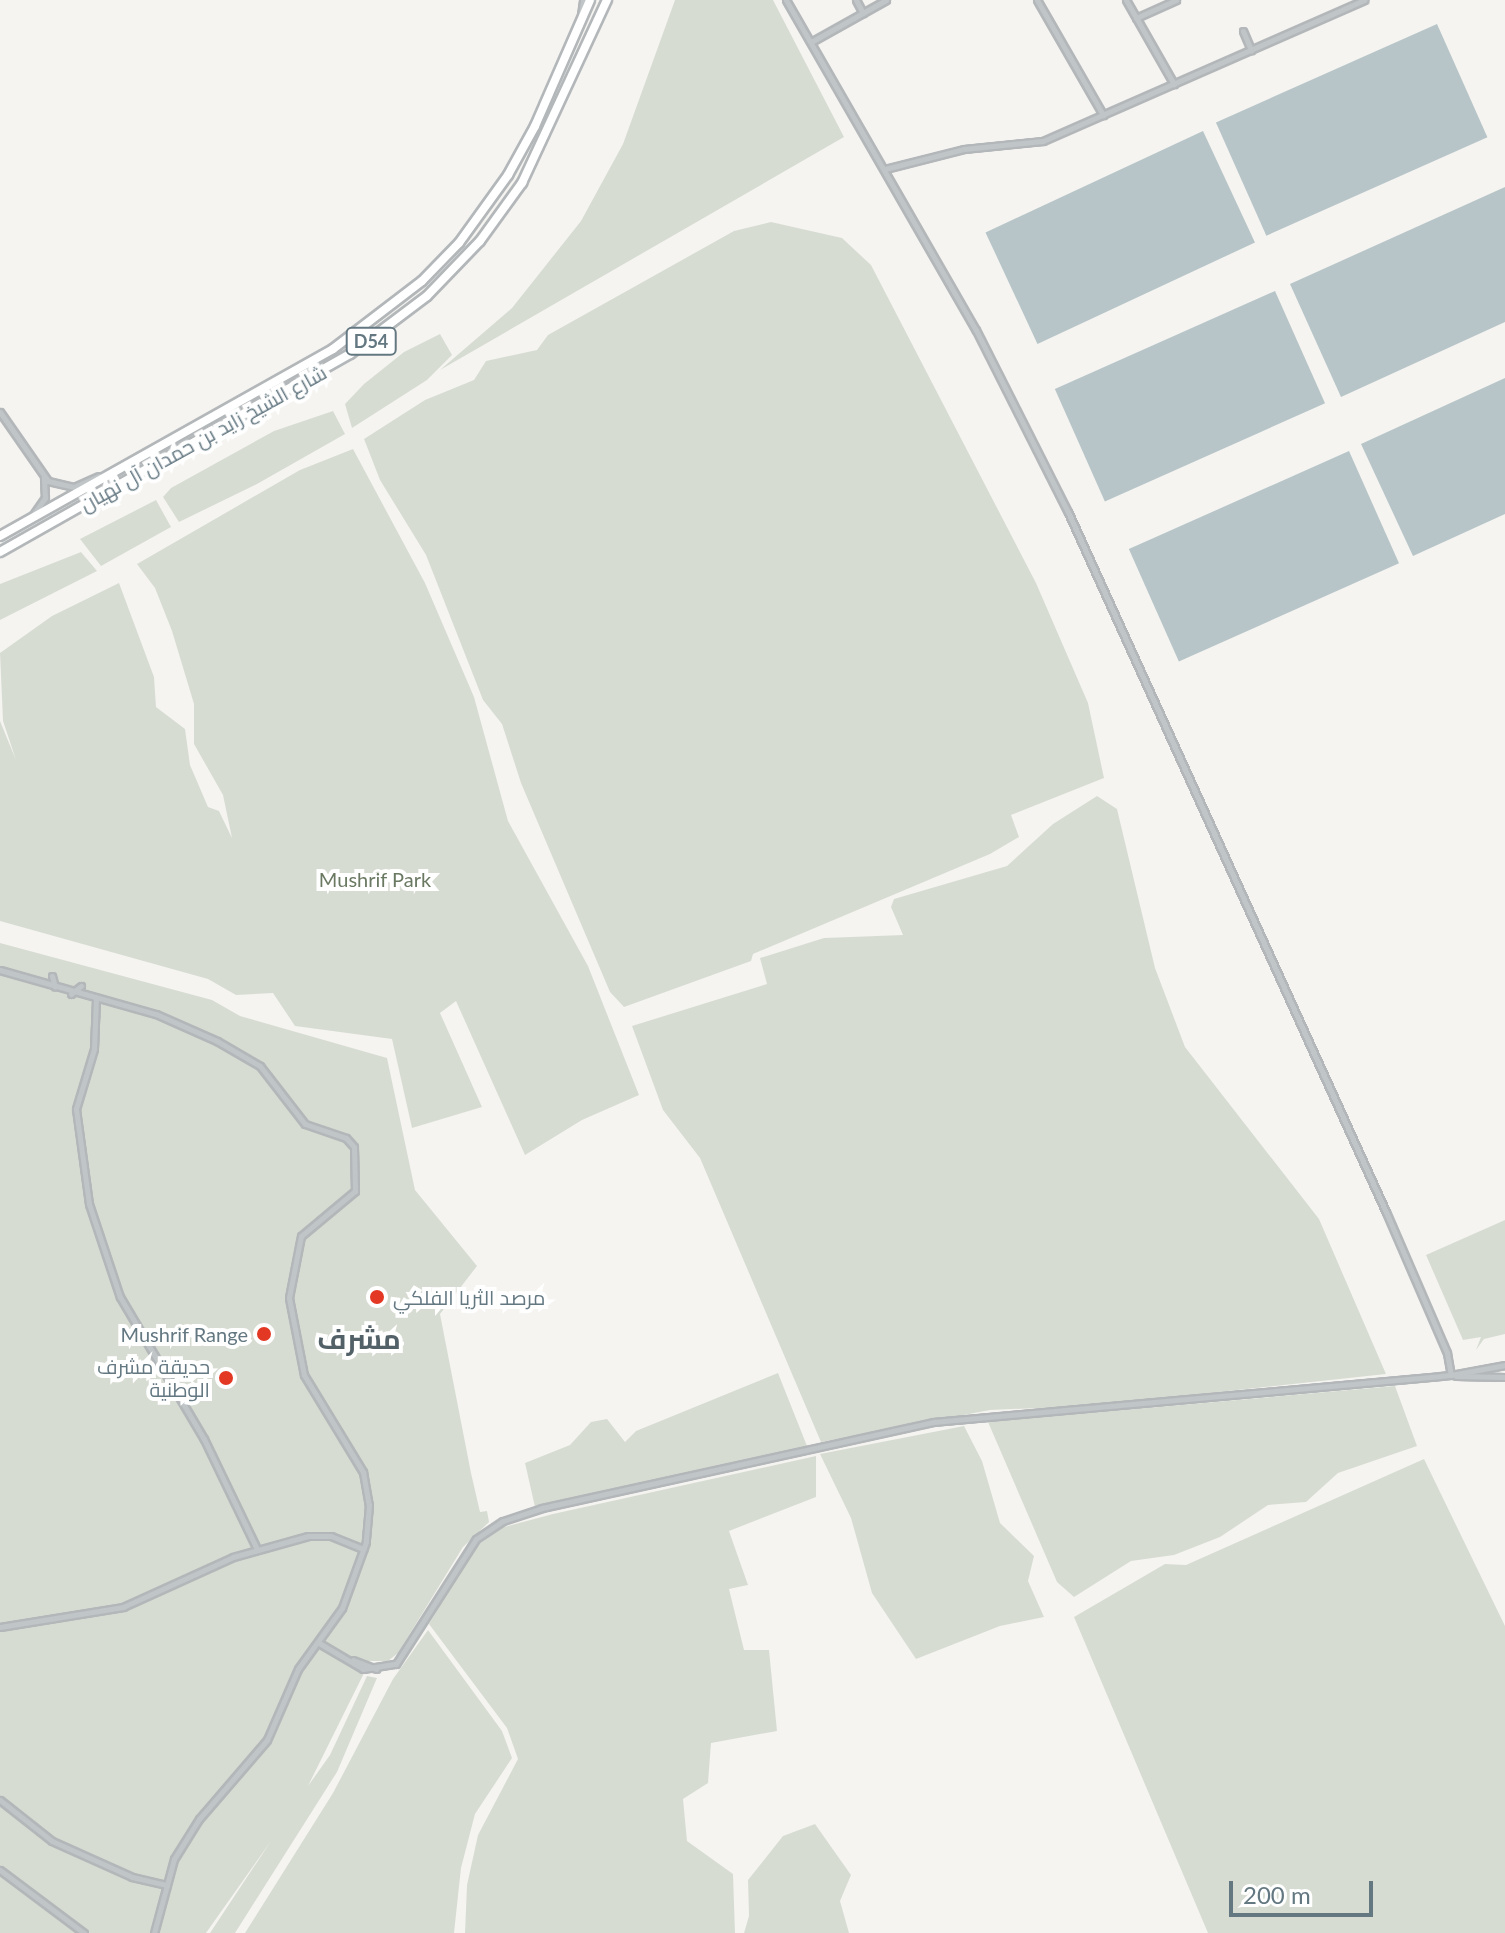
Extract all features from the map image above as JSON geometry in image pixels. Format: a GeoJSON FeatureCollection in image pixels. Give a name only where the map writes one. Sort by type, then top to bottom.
{"type":"FeatureCollection","features":[{"type":"Feature","properties":{"kind":"highway","name":"شارع الشيخ زايد بن حمدان آل نهيان"},"geometry":{"type":"LineString","coordinates":[[0,536],[345,341],[422,281],[459,243],[512,168],[590,0]]}},
{"type":"Feature","properties":{"kind":"highway","name":"شارع الشيخ زايد بن حمدان آل نهيان"},"geometry":{"type":"LineString","coordinates":[[0,552],[350,354],[427,296],[474,248],[522,183],[607,0]]}},
{"type":"Feature","properties":{"kind":"street"},"geometry":{"type":"LineString","coordinates":[[580,23],[583,0]]}},
{"type":"Feature","properties":{"kind":"street"},"geometry":{"type":"LineString","coordinates":[[786,0],[995,366],[1074,524],[1386,1212],[1447,1353],[1451,1375]]}},
{"type":"Feature","properties":{"kind":"street"},"geometry":{"type":"LineString","coordinates":[[856,0],[863,13]]}},
{"type":"Feature","properties":{"kind":"street"},"geometry":{"type":"LineString","coordinates":[[811,42],[886,0]]}},
{"type":"Feature","properties":{"kind":"street"},"geometry":{"type":"LineString","coordinates":[[1037,0],[1103,115]]}},
{"type":"Feature","properties":{"kind":"street"},"geometry":{"type":"LineString","coordinates":[[1126,0],[1174,84]]}},
{"type":"Feature","properties":{"kind":"street"},"geometry":{"type":"LineString","coordinates":[[1136,18],[1176,0]]}},
{"type":"Feature","properties":{"kind":"street"},"geometry":{"type":"LineString","coordinates":[[885,169],[964,149],[1039,142],[1364,0]]}},
{"type":"Feature","properties":{"kind":"street"},"geometry":{"type":"LineString","coordinates":[[1243,31],[1251,50]]}},
{"type":"Feature","properties":{"kind":"street"},"geometry":{"type":"LineString","coordinates":[[0,412],[43,476],[45,498],[28,520]]}},
{"type":"Feature","properties":{"kind":"street"},"geometry":{"type":"LineString","coordinates":[[43,476],[67,488],[118,470]]}},
{"type":"Feature","properties":{"kind":"street"},"geometry":{"type":"LineString","coordinates":[[0,970],[71,994],[168,1018],[243,1054],[267,1073],[305,1124],[352,1144],[355,1191],[301,1236],[289,1298],[307,1383],[352,1449],[365,1480],[369,1512],[364,1549],[347,1599],[298,1669],[262,1749],[194,1826],[172,1863],[154,1933]]}},
{"type":"Feature","properties":{"kind":"street"},"geometry":{"type":"LineString","coordinates":[[52,976],[55,988]]}},
{"type":"Feature","properties":{"kind":"street"},"geometry":{"type":"LineString","coordinates":[[71,994],[81,986]]}},
{"type":"Feature","properties":{"kind":"street"},"geometry":{"type":"LineString","coordinates":[[96,999],[94,1049],[76,1109],[89,1204],[120,1297],[198,1427],[257,1549]]}},
{"type":"Feature","properties":{"kind":"street"},"geometry":{"type":"LineString","coordinates":[[319,1643],[363,1669],[377,1670],[405,1656],[476,1539],[494,1525],[532,1511],[933,1422],[1451,1375],[1504,1365]]}},
{"type":"Feature","properties":{"kind":"street"},"geometry":{"type":"LineString","coordinates":[[1451,1375],[1504,1378]]}},
{"type":"Feature","properties":{"kind":"street"},"geometry":{"type":"LineString","coordinates":[[0,1627],[120,1608],[257,1549],[316,1535],[364,1549]]}},
{"type":"Feature","properties":{"kind":"street"},"geometry":{"type":"LineString","coordinates":[[0,1800],[52,1841],[132,1877],[167,1885]]}},
{"type":"Feature","properties":{"kind":"street"},"geometry":{"type":"LineString","coordinates":[[0,1870],[84,1933]]}},
{"type":"Feature","properties":{"kind":"green space"},"geometry":{"type":"Polygon","coordinates":[[[675,0],[773,0],[844,137],[440,370],[512,308],[581,221],[623,144],[675,0]]]}},
{"type":"Feature","properties":{"kind":"green space"},"geometry":{"type":"Polygon","coordinates":[[[771,222],[842,238],[871,265],[1036,583],[1088,703],[1104,778],[1011,815],[1019,837],[990,854],[753,954],[751,961],[624,1007],[610,992],[521,783],[502,724],[483,700],[426,555],[380,480],[364,439],[425,400],[474,380],[486,361],[537,350],[548,335],[734,231],[771,222]]]}},
{"type":"Feature","properties":{"kind":"green space"},"geometry":{"type":"Polygon","coordinates":[[[440,334],[452,355],[427,380],[352,428],[345,404],[364,384],[404,352],[440,334]]]}},
{"type":"Feature","properties":{"kind":"green space"},"geometry":{"type":"Polygon","coordinates":[[[333,411],[345,434],[257,484],[179,522],[163,497],[171,488],[274,431],[333,411]]]}},
{"type":"Feature","properties":{"kind":"green space","name":"Mushrif Park"},"geometry":{"type":"Polygon","coordinates":[[[353,449],[425,583],[474,697],[508,821],[588,966],[639,1095],[582,1120],[525,1155],[456,1001],[440,1013],[482,1107],[412,1128],[392,1039],[295,1026],[273,993],[236,995],[208,979],[0,921],[0,721],[16,760],[3,721],[0,653],[52,616],[119,583],[154,677],[156,707],[185,729],[190,765],[208,807],[219,811],[232,838],[223,795],[194,744],[194,704],[172,631],[155,588],[137,564],[300,470],[353,449]]]}},
{"type":"Feature","properties":{"kind":"green space"},"geometry":{"type":"Polygon","coordinates":[[[156,500],[171,527],[101,566],[80,539],[156,500]]]}},
{"type":"Feature","properties":{"kind":"green space"},"geometry":{"type":"Polygon","coordinates":[[[81,552],[97,571],[0,620],[0,584],[81,552]]]}},
{"type":"Feature","properties":{"kind":"green space"},"geometry":{"type":"Polygon","coordinates":[[[1097,796],[1117,809],[1155,968],[1185,1047],[1319,1219],[1386,1374],[1088,1406],[990,1410],[821,1442],[700,1158],[663,1110],[632,1026],[767,984],[760,958],[824,938],[903,935],[891,907],[894,899],[1007,866],[1053,824],[1097,796]]]}},
{"type":"Feature","properties":{"kind":"green space","name":"حديقة مشرف الوطنية"},"geometry":{"type":"Polygon","coordinates":[[[0,943],[212,1000],[240,1016],[387,1058],[415,1190],[477,1266],[440,1314],[480,1512],[487,1511],[489,1522],[463,1547],[398,1653],[388,1661],[370,1661],[308,1786],[330,1755],[367,1676],[377,1678],[337,1772],[235,1933],[210,1933],[271,1841],[206,1933],[0,1933],[0,943]]]}},
{"type":"Feature","properties":{"kind":"green space"},"geometry":{"type":"Polygon","coordinates":[[[1505,1220],[1505,1334],[1484,1339],[1476,1350],[1481,1337],[1463,1340],[1426,1255],[1505,1220]]]}},
{"type":"Feature","properties":{"kind":"green space"},"geometry":{"type":"Polygon","coordinates":[[[778,1373],[807,1446],[535,1507],[525,1463],[570,1445],[591,1422],[607,1419],[625,1442],[636,1431],[778,1373]]]}},
{"type":"Feature","properties":{"kind":"green space"},"geometry":{"type":"Polygon","coordinates":[[[1395,1386],[1417,1446],[1338,1473],[1306,1502],[1268,1505],[1220,1537],[1174,1555],[1131,1561],[1074,1597],[1057,1582],[988,1422],[1395,1386]]]}},
{"type":"Feature","properties":{"kind":"green space"},"geometry":{"type":"Polygon","coordinates":[[[964,1426],[982,1461],[1000,1523],[1034,1556],[1028,1581],[1044,1617],[1000,1626],[916,1659],[872,1593],[851,1518],[820,1454],[964,1426]]]}},
{"type":"Feature","properties":{"kind":"green space"},"geometry":{"type":"Polygon","coordinates":[[[816,1456],[816,1497],[729,1531],[748,1585],[729,1589],[744,1650],[769,1650],[777,1731],[711,1743],[708,1783],[683,1799],[687,1841],[733,1874],[735,1933],[465,1933],[467,1885],[478,1835],[518,1759],[507,1728],[429,1624],[475,1547],[504,1527],[816,1456]]]}},
{"type":"Feature","properties":{"kind":"green space"},"geometry":{"type":"Polygon","coordinates":[[[1424,1459],[1505,1626],[1505,1933],[1208,1933],[1074,1617],[1165,1564],[1186,1565],[1424,1459]]]}},
{"type":"Feature","properties":{"kind":"green space"},"geometry":{"type":"Polygon","coordinates":[[[428,1630],[502,1731],[512,1758],[475,1814],[461,1868],[454,1933],[245,1933],[333,1793],[393,1679],[428,1630]]]}},
{"type":"Feature","properties":{"kind":"green space"},"geometry":{"type":"Polygon","coordinates":[[[815,1824],[851,1875],[840,1901],[849,1933],[744,1933],[749,1916],[748,1880],[783,1836],[815,1824]]]}},
{"type":"Feature","properties":{"kind":"shaded area"},"geometry":{"type":"Polygon","coordinates":[[[1437,24],[1487,137],[1266,236],[1216,122],[1437,24]]]}},
{"type":"Feature","properties":{"kind":"shaded area"},"geometry":{"type":"Polygon","coordinates":[[[1203,131],[1255,242],[1037,344],[985,232],[1203,131]]]}},
{"type":"Feature","properties":{"kind":"shaded area"},"geometry":{"type":"Polygon","coordinates":[[[1505,187],[1505,322],[1341,397],[1290,284],[1505,187]]]}},
{"type":"Feature","properties":{"kind":"shaded area"},"geometry":{"type":"Polygon","coordinates":[[[1275,291],[1325,403],[1105,501],[1055,389],[1275,291]]]}},
{"type":"Feature","properties":{"kind":"shaded area"},"geometry":{"type":"Polygon","coordinates":[[[1505,378],[1505,514],[1413,556],[1361,444],[1505,378]]]}},
{"type":"Feature","properties":{"kind":"shaded area"},"geometry":{"type":"Polygon","coordinates":[[[1349,451],[1399,563],[1179,661],[1129,549],[1349,451]]]}},
{"type":"Feature","properties":{"kind":"place","name":"مرصد الثريا الفلكي"},"geometry":{"type":"Point","coordinates":[377,1297]}},
{"type":"Feature","properties":{"kind":"place","name":"Mushrif Range"},"geometry":{"type":"Point","coordinates":[264,1334]}},
{"type":"Feature","properties":{"kind":"place","name":"حديقة مشرف الوطنية"},"geometry":{"type":"Point","coordinates":[226,1378]}},
{"type":"Feature","properties":{"kind":"district","name":"مشرف"},"geometry":{"type":"Point","coordinates":[359,1338]}}]}
